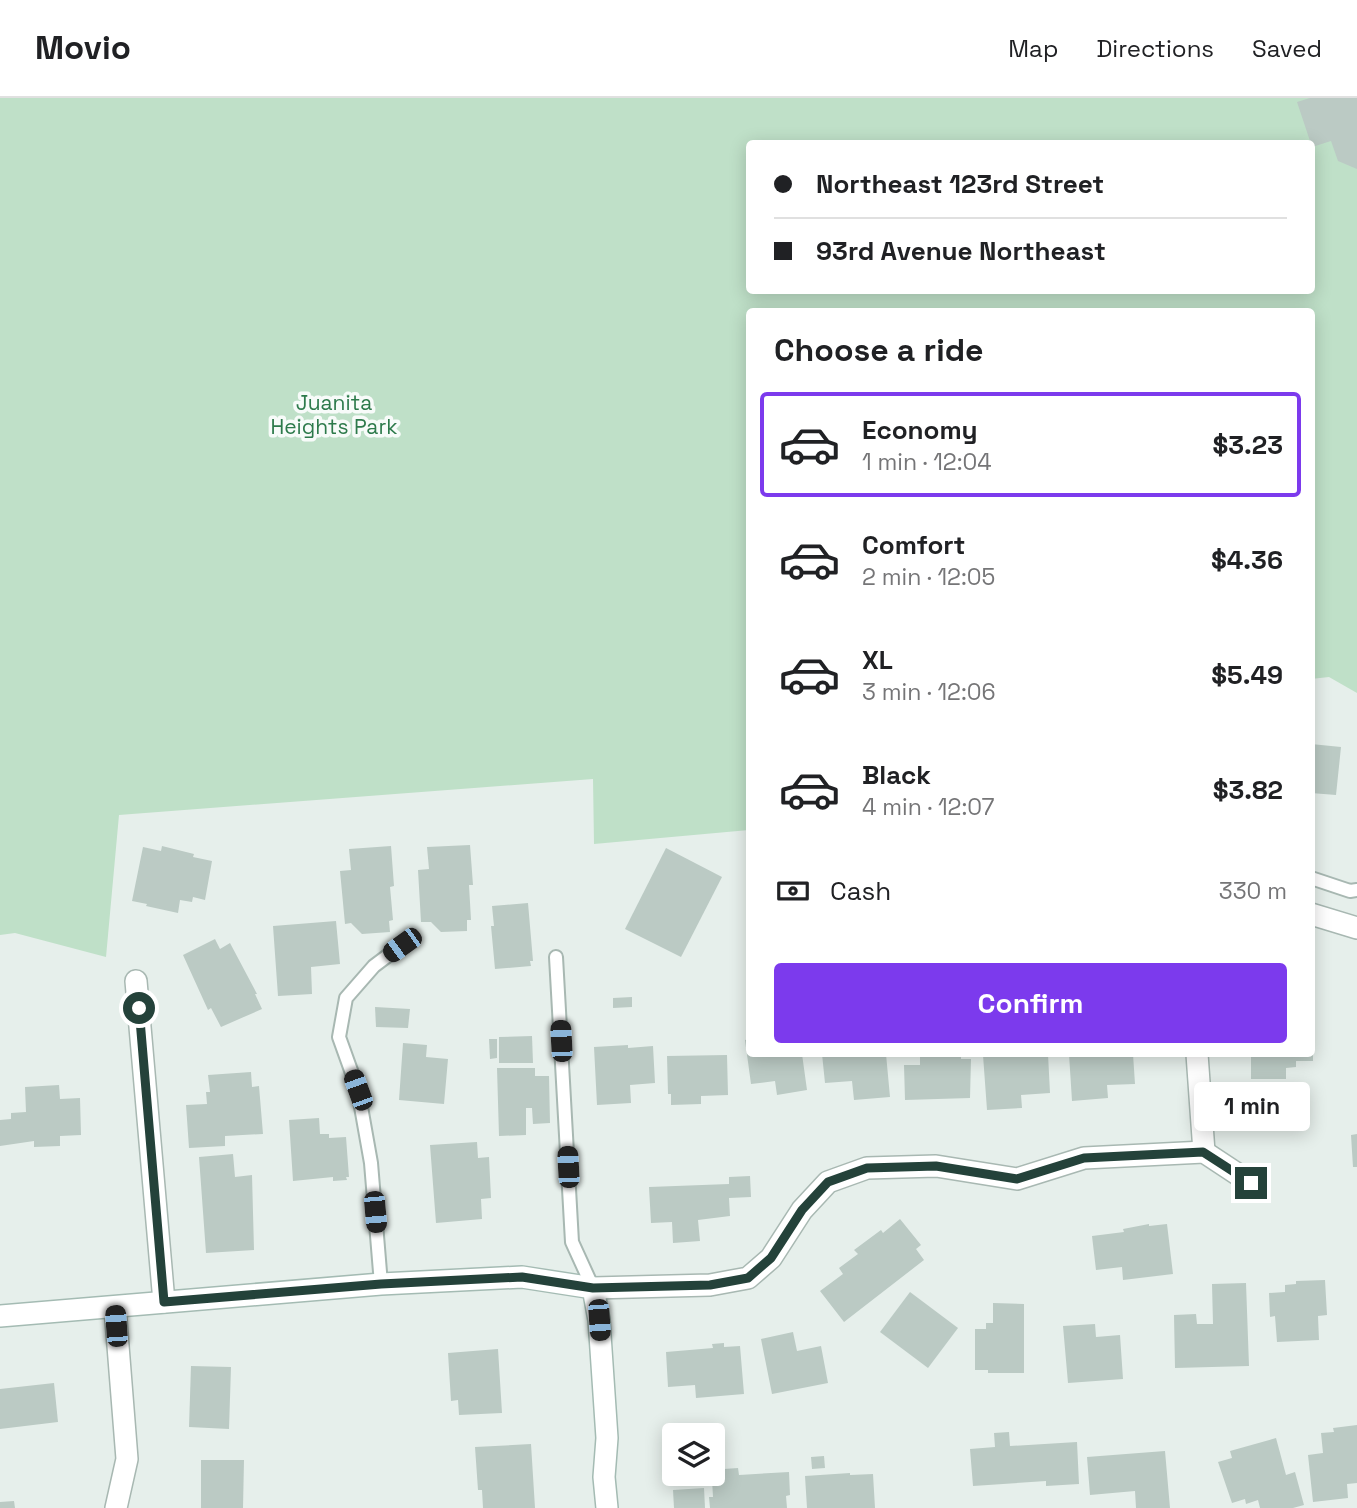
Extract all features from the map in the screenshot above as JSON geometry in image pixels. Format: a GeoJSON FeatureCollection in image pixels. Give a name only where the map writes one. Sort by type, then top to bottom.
{"type":"FeatureCollection","features":[{"type":"Feature","properties":{"kind":"street"},"geometry":{"type":"LineString","coordinates":[[1315,916],[1357,928]]}},
{"type":"Feature","properties":{"kind":"street"},"geometry":{"type":"LineString","coordinates":[[136,981],[164,1302]]}},
{"type":"Feature","properties":{"kind":"street"},"geometry":{"type":"LineString","coordinates":[[1197,1057],[1203,1152]]}},
{"type":"Feature","properties":{"kind":"street"},"geometry":{"type":"LineString","coordinates":[[0,1316],[381,1284],[522,1277],[593,1288],[710,1285],[748,1278],[771,1258],[802,1210],[828,1182],[867,1168],[936,1166],[1017,1179],[1084,1158],[1203,1152],[1251,1183]]}},
{"type":"Feature","properties":{"kind":"street"},"geometry":{"type":"LineString","coordinates":[[593,1288],[599,1320],[607,1438],[604,1477],[607,1508]]}},
{"type":"Feature","properties":{"kind":"street"},"geometry":{"type":"LineString","coordinates":[[115,1308],[127,1459],[116,1508]]}},
{"type":"Feature","properties":{"kind":"lane"},"geometry":{"type":"LineString","coordinates":[[1315,879],[1350,891],[1357,890]]}},
{"type":"Feature","properties":{"kind":"lane"},"geometry":{"type":"LineString","coordinates":[[381,1284],[371,1163],[358,1090],[339,1037],[346,998],[374,965],[402,945]]}},
{"type":"Feature","properties":{"kind":"lane"},"geometry":{"type":"LineString","coordinates":[[556,957],[572,1242],[593,1288]]}},
{"type":"Feature","properties":{"kind":"green space","name":"Juanita Heights Park"},"geometry":{"type":"Polygon","coordinates":[[[0,98],[1357,98],[1357,693],[1329,677],[1315,679],[1315,308],[746,308],[746,830],[594,844],[593,779],[119,815],[106,957],[15,933],[0,935],[0,98]]]}},
{"type":"Feature","properties":{"kind":"building"},"geometry":{"type":"Polygon","coordinates":[[[1310,98],[1357,98],[1357,169],[1338,161],[1331,141],[1315,146],[1315,140],[1310,140],[1297,102],[1310,98]]]}},
{"type":"Feature","properties":{"kind":"building"},"geometry":{"type":"Polygon","coordinates":[[[1315,744],[1341,747],[1336,795],[1315,793],[1315,744]]]}},
{"type":"Feature","properties":{"kind":"building"},"geometry":{"type":"Polygon","coordinates":[[[470,845],[473,885],[469,885],[471,920],[467,920],[467,931],[441,932],[431,922],[421,922],[418,870],[429,869],[427,847],[470,845]]]}},
{"type":"Feature","properties":{"kind":"building"},"geometry":{"type":"Polygon","coordinates":[[[162,846],[212,861],[205,900],[193,897],[192,902],[180,900],[178,913],[132,901],[143,847],[161,851],[162,846]]]}},
{"type":"Feature","properties":{"kind":"building"},"geometry":{"type":"Polygon","coordinates":[[[391,846],[394,886],[390,887],[393,920],[389,921],[390,932],[362,934],[351,923],[345,924],[340,871],[351,870],[349,849],[391,846]]]}},
{"type":"Feature","properties":{"kind":"building"},"geometry":{"type":"Polygon","coordinates":[[[666,848],[722,877],[681,957],[625,929],[666,848]]]}},
{"type":"Feature","properties":{"kind":"building"},"geometry":{"type":"Polygon","coordinates":[[[528,903],[533,961],[530,961],[531,966],[495,969],[492,906],[528,903]]]}},
{"type":"Feature","properties":{"kind":"building"},"geometry":{"type":"Polygon","coordinates":[[[336,921],[340,964],[311,967],[312,994],[278,996],[273,926],[336,921]]]}},
{"type":"Feature","properties":{"kind":"building"},"geometry":{"type":"Polygon","coordinates":[[[215,939],[220,949],[230,943],[262,1009],[221,1027],[211,1008],[208,1010],[183,955],[215,939]]]}},
{"type":"Feature","properties":{"kind":"building"},"geometry":{"type":"Polygon","coordinates":[[[632,997],[632,1007],[613,1008],[613,998],[632,997]]]}},
{"type":"Feature","properties":{"kind":"building"},"geometry":{"type":"Polygon","coordinates":[[[375,1007],[410,1009],[408,1028],[376,1027],[375,1007]]]}},
{"type":"Feature","properties":{"kind":"building"},"geometry":{"type":"Polygon","coordinates":[[[532,1036],[533,1063],[499,1063],[499,1037],[532,1036]]]}},
{"type":"Feature","properties":{"kind":"building"},"geometry":{"type":"Polygon","coordinates":[[[489,1039],[497,1039],[497,1058],[490,1059],[489,1039]]]}},
{"type":"Feature","properties":{"kind":"building"},"geometry":{"type":"Polygon","coordinates":[[[403,1043],[427,1045],[426,1057],[448,1059],[444,1104],[399,1100],[403,1043]]]}},
{"type":"Feature","properties":{"kind":"building"},"geometry":{"type":"Polygon","coordinates":[[[628,1045],[628,1048],[653,1046],[655,1083],[630,1085],[631,1103],[597,1105],[594,1047],[628,1045]]]}},
{"type":"Feature","properties":{"kind":"building"},"geometry":{"type":"Polygon","coordinates":[[[727,1055],[728,1095],[701,1096],[701,1104],[671,1105],[667,1056],[727,1055]]]}},
{"type":"Feature","properties":{"kind":"building"},"geometry":{"type":"Polygon","coordinates":[[[747,1057],[802,1057],[807,1090],[777,1095],[775,1081],[751,1084],[747,1057]]]}},
{"type":"Feature","properties":{"kind":"building"},"geometry":{"type":"Polygon","coordinates":[[[822,1057],[886,1057],[890,1097],[854,1100],[852,1081],[825,1083],[822,1057]]]}},
{"type":"Feature","properties":{"kind":"building"},"geometry":{"type":"Polygon","coordinates":[[[920,1057],[971,1059],[970,1098],[905,1100],[904,1065],[920,1065],[920,1057]]]}},
{"type":"Feature","properties":{"kind":"building"},"geometry":{"type":"Polygon","coordinates":[[[983,1057],[1048,1057],[1050,1093],[1021,1095],[1022,1108],[987,1110],[983,1057]]]}},
{"type":"Feature","properties":{"kind":"building"},"geometry":{"type":"Polygon","coordinates":[[[1069,1057],[1133,1057],[1135,1084],[1107,1085],[1108,1098],[1072,1101],[1069,1057]]]}},
{"type":"Feature","properties":{"kind":"building"},"geometry":{"type":"Polygon","coordinates":[[[1251,1057],[1313,1057],[1313,1061],[1296,1061],[1296,1067],[1286,1068],[1286,1079],[1251,1079],[1251,1057]]]}},
{"type":"Feature","properties":{"kind":"building"},"geometry":{"type":"Polygon","coordinates":[[[497,1068],[535,1068],[535,1076],[549,1076],[550,1123],[533,1124],[532,1108],[526,1108],[526,1135],[499,1136],[497,1068]]]}},
{"type":"Feature","properties":{"kind":"building"},"geometry":{"type":"Polygon","coordinates":[[[251,1072],[252,1087],[259,1086],[263,1134],[225,1136],[225,1146],[189,1148],[186,1105],[207,1104],[206,1092],[210,1092],[208,1075],[251,1072]]]}},
{"type":"Feature","properties":{"kind":"building"},"geometry":{"type":"Polygon","coordinates":[[[59,1085],[60,1099],[80,1098],[81,1135],[60,1136],[60,1146],[34,1147],[34,1141],[0,1146],[0,1120],[11,1119],[11,1113],[26,1112],[25,1087],[59,1085]]]}},
{"type":"Feature","properties":{"kind":"building"},"geometry":{"type":"Polygon","coordinates":[[[319,1118],[320,1134],[329,1134],[329,1138],[346,1137],[349,1177],[346,1177],[347,1180],[333,1181],[333,1177],[293,1181],[289,1120],[319,1118]]]}},
{"type":"Feature","properties":{"kind":"building"},"geometry":{"type":"Polygon","coordinates":[[[1357,1134],[1357,1167],[1353,1167],[1351,1135],[1357,1134]]]}},
{"type":"Feature","properties":{"kind":"building"},"geometry":{"type":"Polygon","coordinates":[[[477,1142],[478,1158],[489,1157],[491,1198],[481,1199],[482,1219],[436,1223],[430,1145],[477,1142]]]}},
{"type":"Feature","properties":{"kind":"building"},"geometry":{"type":"Polygon","coordinates":[[[233,1154],[235,1177],[252,1175],[254,1250],[206,1253],[199,1157],[233,1154]]]}},
{"type":"Feature","properties":{"kind":"building"},"geometry":{"type":"Polygon","coordinates":[[[750,1176],[751,1197],[729,1198],[730,1216],[698,1220],[700,1241],[673,1243],[672,1222],[651,1223],[649,1187],[729,1184],[729,1177],[750,1176]]]}},
{"type":"Feature","properties":{"kind":"building"},"geometry":{"type":"Polygon","coordinates":[[[900,1219],[921,1245],[916,1249],[924,1260],[844,1322],[820,1291],[843,1274],[839,1268],[858,1254],[854,1250],[881,1230],[883,1233],[900,1219]]]}},
{"type":"Feature","properties":{"kind":"building"},"geometry":{"type":"Polygon","coordinates":[[[1167,1224],[1173,1274],[1123,1280],[1122,1267],[1096,1270],[1092,1236],[1124,1232],[1123,1229],[1167,1224]]]}},
{"type":"Feature","properties":{"kind":"building"},"geometry":{"type":"Polygon","coordinates":[[[1325,1280],[1327,1315],[1318,1316],[1319,1340],[1277,1342],[1275,1316],[1270,1317],[1269,1293],[1285,1292],[1285,1285],[1296,1284],[1296,1281],[1325,1280]]]}},
{"type":"Feature","properties":{"kind":"building"},"geometry":{"type":"Polygon","coordinates":[[[1246,1283],[1249,1366],[1175,1368],[1174,1315],[1196,1314],[1197,1324],[1213,1324],[1212,1284],[1246,1283]]]}},
{"type":"Feature","properties":{"kind":"building"},"geometry":{"type":"Polygon","coordinates":[[[910,1292],[958,1328],[928,1368],[880,1332],[910,1292]]]}},
{"type":"Feature","properties":{"kind":"building"},"geometry":{"type":"Polygon","coordinates":[[[993,1303],[1024,1304],[1024,1373],[988,1373],[988,1370],[975,1370],[975,1329],[986,1329],[986,1323],[993,1323],[993,1303]]]}},
{"type":"Feature","properties":{"kind":"building"},"geometry":{"type":"Polygon","coordinates":[[[1095,1324],[1096,1337],[1120,1335],[1123,1379],[1068,1383],[1063,1326],[1095,1324]]]}},
{"type":"Feature","properties":{"kind":"building"},"geometry":{"type":"Polygon","coordinates":[[[793,1332],[797,1351],[821,1346],[828,1383],[772,1394],[761,1339],[793,1332]]]}},
{"type":"Feature","properties":{"kind":"building"},"geometry":{"type":"Polygon","coordinates":[[[724,1343],[724,1347],[740,1346],[744,1394],[696,1398],[695,1385],[668,1387],[666,1352],[713,1348],[712,1344],[724,1343]]]}},
{"type":"Feature","properties":{"kind":"building"},"geometry":{"type":"Polygon","coordinates":[[[498,1349],[502,1413],[459,1415],[458,1400],[451,1401],[448,1353],[498,1349]]]}},
{"type":"Feature","properties":{"kind":"building"},"geometry":{"type":"Polygon","coordinates":[[[191,1366],[231,1367],[229,1429],[189,1427],[191,1366]]]}},
{"type":"Feature","properties":{"kind":"building"},"geometry":{"type":"Polygon","coordinates":[[[54,1383],[58,1422],[0,1429],[0,1389],[54,1383]]]}},
{"type":"Feature","properties":{"kind":"building"},"geometry":{"type":"Polygon","coordinates":[[[1357,1425],[1357,1483],[1347,1484],[1348,1498],[1313,1502],[1308,1455],[1323,1453],[1321,1433],[1334,1432],[1333,1428],[1357,1425]]]}},
{"type":"Feature","properties":{"kind":"building"},"geometry":{"type":"Polygon","coordinates":[[[1009,1432],[1010,1446],[1077,1442],[1079,1484],[1046,1486],[1046,1481],[973,1486],[970,1449],[995,1447],[994,1433],[1009,1432]]]}},
{"type":"Feature","properties":{"kind":"building"},"geometry":{"type":"Polygon","coordinates":[[[1276,1438],[1286,1475],[1295,1472],[1304,1505],[1293,1508],[1260,1508],[1258,1500],[1246,1504],[1245,1499],[1232,1503],[1218,1462],[1232,1458],[1230,1451],[1276,1438]]]}},
{"type":"Feature","properties":{"kind":"building"},"geometry":{"type":"Polygon","coordinates":[[[531,1444],[535,1508],[483,1508],[482,1490],[478,1490],[475,1447],[531,1444]]]}},
{"type":"Feature","properties":{"kind":"building"},"geometry":{"type":"Polygon","coordinates":[[[1165,1451],[1170,1508],[1136,1508],[1135,1491],[1090,1495],[1087,1457],[1165,1451]]]}},
{"type":"Feature","properties":{"kind":"building"},"geometry":{"type":"Polygon","coordinates":[[[824,1456],[825,1468],[812,1469],[811,1457],[824,1456]]]}},
{"type":"Feature","properties":{"kind":"building"},"geometry":{"type":"Polygon","coordinates":[[[201,1460],[244,1460],[243,1508],[201,1508],[201,1460]]]}},
{"type":"Feature","properties":{"kind":"building"},"geometry":{"type":"Polygon","coordinates":[[[738,1468],[739,1475],[789,1472],[790,1495],[786,1496],[787,1508],[710,1508],[709,1497],[713,1497],[712,1486],[725,1486],[725,1469],[738,1468]]]}},
{"type":"Feature","properties":{"kind":"building"},"geometry":{"type":"Polygon","coordinates":[[[873,1474],[875,1508],[807,1508],[805,1476],[873,1474]]]}},
{"type":"Feature","properties":{"kind":"building"},"geometry":{"type":"Polygon","coordinates":[[[704,1488],[705,1508],[674,1508],[673,1490],[704,1488]]]}},
{"type":"Feature","properties":{"kind":"building"},"geometry":{"type":"Polygon","coordinates":[[[14,1501],[15,1508],[0,1508],[0,1502],[14,1501]]]}},
{"type":"Feature","properties":{"kind":"route"},"geometry":{"type":"LineString","coordinates":[[139,1008],[164,1302],[381,1284],[522,1277],[593,1288],[710,1285],[748,1278],[771,1258],[802,1210],[828,1182],[867,1168],[936,1166],[1017,1179],[1084,1158],[1203,1152],[1251,1183]]}}]}
